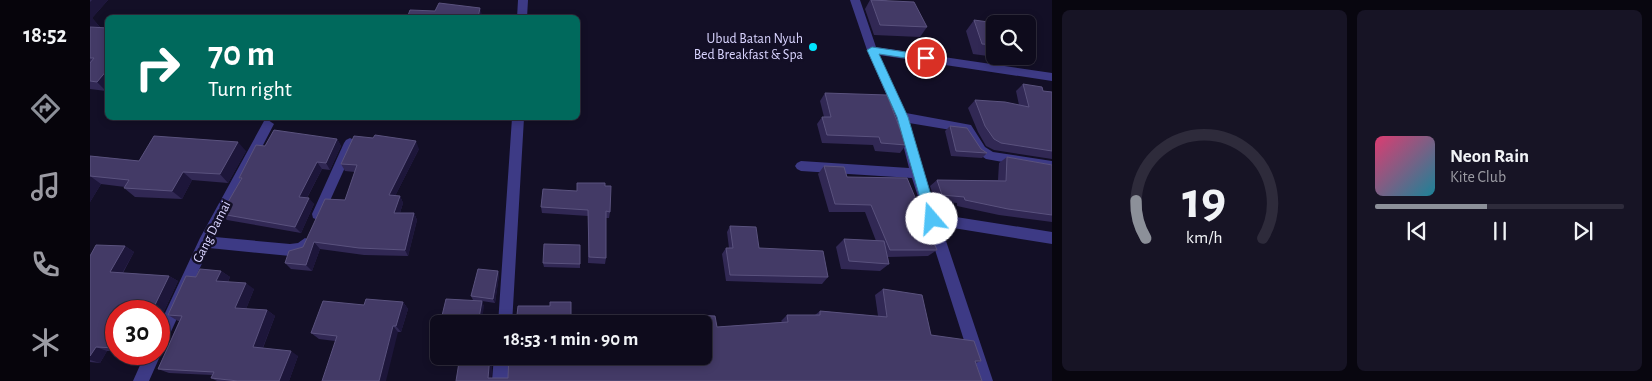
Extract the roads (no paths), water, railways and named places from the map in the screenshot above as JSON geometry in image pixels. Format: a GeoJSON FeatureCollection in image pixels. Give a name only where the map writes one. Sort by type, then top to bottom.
{"type":"FeatureCollection","features":[{"type":"Feature","properties":{"kind":"street"},"geometry":{"type":"LineString","coordinates":[[522,15],[523,0]]}},
{"type":"Feature","properties":{"kind":"street"},"geometry":{"type":"LineString","coordinates":[[855,0],[872,50],[902,117],[917,173],[985,381]]}},
{"type":"Feature","properties":{"kind":"street"},"geometry":{"type":"LineString","coordinates":[[872,50],[1052,76]]}},
{"type":"Feature","properties":{"kind":"street"},"geometry":{"type":"LineString","coordinates":[[902,117],[967,128],[981,150],[990,156],[1052,166]]}},
{"type":"Feature","properties":{"kind":"street"},"geometry":{"type":"LineString","coordinates":[[506,315],[518,120]]}},
{"type":"Feature","properties":{"kind":"street","name":"Gang Damai"},"geometry":{"type":"LineString","coordinates":[[170,318],[205,242],[268,124]]}},
{"type":"Feature","properties":{"kind":"street"},"geometry":{"type":"LineString","coordinates":[[205,242],[296,250],[302,248],[350,143]]}},
{"type":"Feature","properties":{"kind":"street"},"geometry":{"type":"LineString","coordinates":[[801,166],[917,173]]}},
{"type":"Feature","properties":{"kind":"street"},"geometry":{"type":"LineString","coordinates":[[932,219],[1052,238]]}},
{"type":"Feature","properties":{"kind":"street"},"geometry":{"type":"LineString","coordinates":[[141,381],[148,365]]}},
{"type":"Feature","properties":{"kind":"street"},"geometry":{"type":"LineString","coordinates":[[500,381],[501,365]]}},
{"type":"Feature","properties":{"kind":"place","name":"Ubud Batan Nyuh Bed Breakfast & Spa"},"geometry":{"type":"Point","coordinates":[813,47]}}]}
